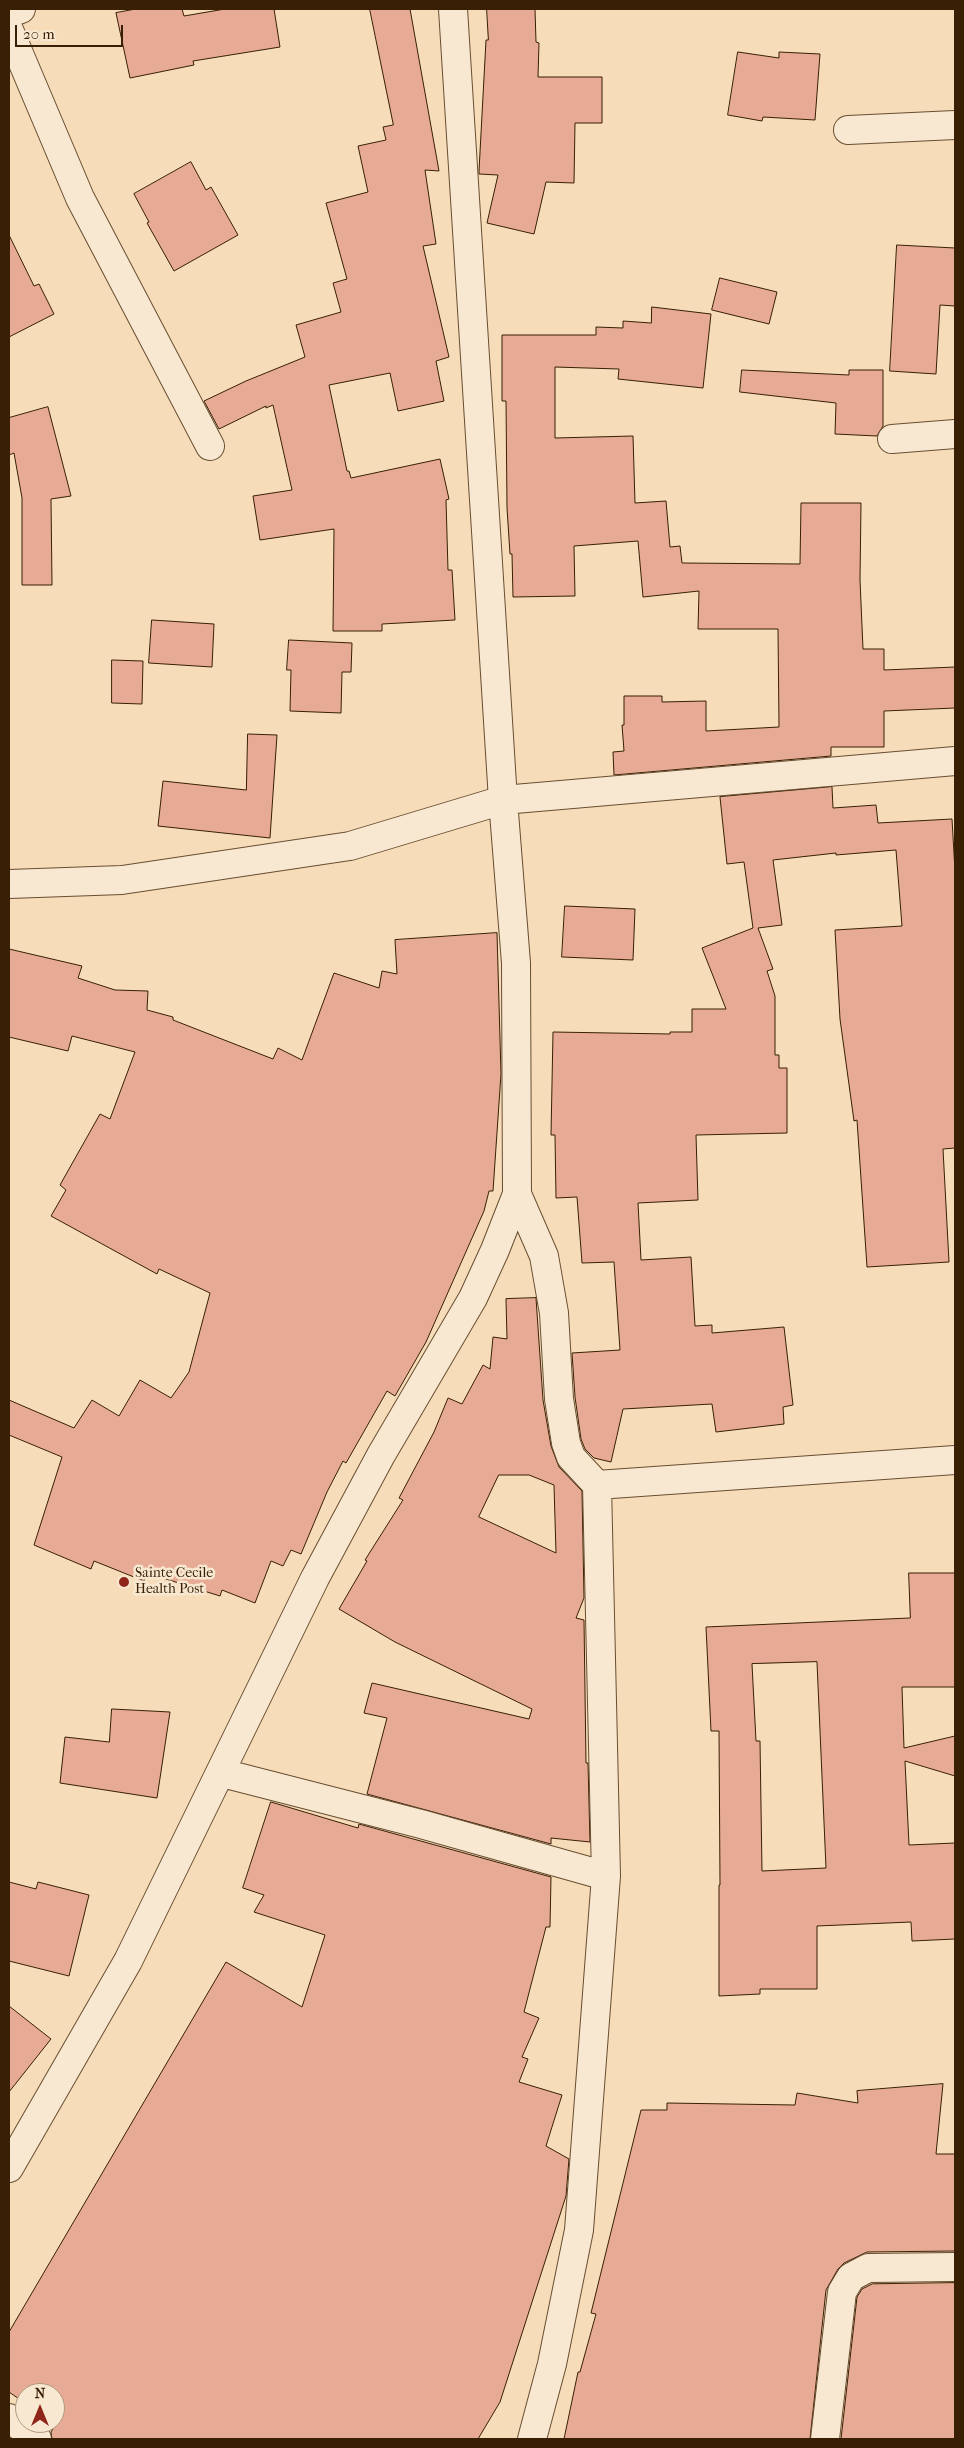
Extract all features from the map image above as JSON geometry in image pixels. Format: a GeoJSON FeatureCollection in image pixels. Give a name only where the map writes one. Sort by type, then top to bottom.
{"type":"FeatureCollection","features":[{"type":"Feature","properties":{"kind":"street"},"geometry":{"type":"LineString","coordinates":[[9,13],[21,9]]}},
{"type":"Feature","properties":{"kind":"street"},"geometry":{"type":"LineString","coordinates":[[9,2168],[128,1962],[320,1569],[380,1455],[472,1298],[495,1250],[517,1194],[516,963],[503,800],[453,9]]}},
{"type":"Feature","properties":{"kind":"street"},"geometry":{"type":"LineString","coordinates":[[9,30],[80,198],[210,446]]}},
{"type":"Feature","properties":{"kind":"street"},"geometry":{"type":"LineString","coordinates":[[848,130],[955,125]]}},
{"type":"Feature","properties":{"kind":"street"},"geometry":{"type":"LineString","coordinates":[[892,439],[955,434]]}},
{"type":"Feature","properties":{"kind":"street"},"geometry":{"type":"LineString","coordinates":[[9,884],[122,880],[350,846],[503,800],[955,761]]}},
{"type":"Feature","properties":{"kind":"street"},"geometry":{"type":"LineString","coordinates":[[517,1194],[544,1256],[554,1312],[559,1399],[566,1442],[571,1457],[597,1485],[606,1876],[579,2230],[552,2364],[532,2439]]}},
{"type":"Feature","properties":{"kind":"street"},"geometry":{"type":"LineString","coordinates":[[597,1485],[955,1460]]}},
{"type":"Feature","properties":{"kind":"street"},"geometry":{"type":"LineString","coordinates":[[222,1773],[421,1824],[606,1876]]}},
{"type":"Feature","properties":{"kind":"street"},"geometry":{"type":"LineString","coordinates":[[825,2439],[842,2292],[851,2277],[868,2268],[955,2268]]}},
{"type":"Feature","properties":{"kind":"street"},"geometry":{"type":"LineString","coordinates":[[9,2418],[37,2439]]}},
{"type":"Feature","properties":{"kind":"building"},"geometry":{"type":"Polygon","coordinates":[[[136,9],[182,9],[184,16],[225,9],[274,9],[280,47],[193,61],[194,65],[130,78],[116,13],[136,9]]]}},
{"type":"Feature","properties":{"kind":"building"},"geometry":{"type":"Polygon","coordinates":[[[370,9],[410,9],[439,171],[425,170],[436,244],[423,246],[449,357],[436,361],[444,401],[398,411],[390,373],[329,385],[347,471],[349,471],[351,478],[440,459],[449,499],[446,500],[448,570],[452,570],[455,620],[382,624],[382,631],[333,631],[334,529],[260,540],[253,496],[292,490],[273,405],[266,408],[266,406],[219,429],[204,401],[246,381],[305,357],[296,325],[341,312],[333,283],[347,279],[326,203],[368,192],[358,146],[386,140],[383,127],[393,125],[370,9]]]}},
{"type":"Feature","properties":{"kind":"building"},"geometry":{"type":"Polygon","coordinates":[[[487,9],[535,9],[536,42],[539,43],[538,77],[602,77],[602,123],[575,123],[574,183],[546,182],[534,234],[487,223],[498,175],[479,174],[486,40],[488,40],[487,9]]]}},
{"type":"Feature","properties":{"kind":"building"},"geometry":{"type":"Polygon","coordinates":[[[738,52],[779,58],[779,52],[820,54],[815,120],[763,117],[762,121],[728,115],[738,52]]]}},
{"type":"Feature","properties":{"kind":"building"},"geometry":{"type":"Polygon","coordinates":[[[191,162],[206,190],[211,187],[238,235],[174,271],[147,223],[149,222],[134,194],[191,162]]]}},
{"type":"Feature","properties":{"kind":"building"},"geometry":{"type":"Polygon","coordinates":[[[9,235],[34,286],[39,284],[54,314],[9,337],[9,235]]]}},
{"type":"Feature","properties":{"kind":"building"},"geometry":{"type":"Polygon","coordinates":[[[897,245],[955,248],[955,306],[940,305],[936,374],[890,371],[897,245]]]}},
{"type":"Feature","properties":{"kind":"building"},"geometry":{"type":"Polygon","coordinates":[[[720,278],[777,292],[769,324],[712,310],[720,278]]]}},
{"type":"Feature","properties":{"kind":"building"},"geometry":{"type":"Polygon","coordinates":[[[652,307],[711,314],[703,388],[618,379],[619,369],[555,367],[555,438],[633,436],[635,503],[666,501],[670,547],[680,546],[682,563],[800,564],[801,503],[861,503],[860,580],[863,649],[884,649],[884,670],[955,667],[955,708],[884,711],[884,747],[831,747],[831,756],[614,775],[613,752],[624,751],[622,725],[624,725],[624,696],[662,696],[662,702],[706,701],[706,731],[779,727],[778,629],[698,629],[699,591],[643,597],[638,541],[574,546],[575,596],[513,597],[512,554],[510,554],[507,508],[506,401],[502,401],[502,335],[596,335],[596,327],[623,328],[623,321],[651,323],[652,307]]]}},
{"type":"Feature","properties":{"kind":"building"},"geometry":{"type":"Polygon","coordinates":[[[742,370],[849,375],[849,370],[883,370],[883,426],[877,436],[835,434],[836,403],[740,392],[742,370]]]}},
{"type":"Feature","properties":{"kind":"building"},"geometry":{"type":"Polygon","coordinates":[[[48,407],[71,496],[51,499],[52,585],[22,585],[22,498],[14,453],[9,455],[9,418],[48,407]]]}},
{"type":"Feature","properties":{"kind":"building"},"geometry":{"type":"Polygon","coordinates":[[[152,620],[214,624],[212,667],[149,663],[152,620]]]}},
{"type":"Feature","properties":{"kind":"building"},"geometry":{"type":"Polygon","coordinates":[[[289,640],[352,643],[351,672],[342,672],[341,713],[290,711],[291,670],[287,670],[289,640]]]}},
{"type":"Feature","properties":{"kind":"building"},"geometry":{"type":"Polygon","coordinates":[[[112,660],[143,661],[142,704],[112,703],[112,660]]]}},
{"type":"Feature","properties":{"kind":"building"},"geometry":{"type":"Polygon","coordinates":[[[248,734],[277,735],[270,838],[158,826],[163,781],[246,790],[248,734]]]}},
{"type":"Feature","properties":{"kind":"building"},"geometry":{"type":"Polygon","coordinates":[[[832,787],[833,808],[876,805],[878,823],[952,819],[955,871],[955,1148],[943,1149],[949,1262],[867,1267],[857,1120],[854,1121],[840,1019],[835,930],[902,926],[896,850],[836,855],[836,853],[773,860],[782,925],[758,928],[773,969],[767,971],[775,996],[775,1055],[779,1055],[779,1068],[787,1068],[787,1133],[696,1135],[698,1200],[638,1203],[641,1260],[691,1257],[695,1326],[712,1325],[712,1333],[784,1327],[793,1405],[783,1407],[784,1424],[716,1432],[712,1404],[623,1409],[611,1462],[594,1458],[585,1449],[581,1439],[575,1397],[572,1353],[620,1350],[614,1262],[582,1263],[577,1197],[556,1198],[555,1135],[551,1135],[553,1032],[670,1034],[670,1032],[692,1032],[692,1009],[726,1009],[702,948],[753,928],[744,862],[727,864],[720,797],[832,787]]]}},
{"type":"Feature","properties":{"kind":"building"},"geometry":{"type":"Polygon","coordinates":[[[565,906],[635,909],[633,960],[562,957],[565,906]]]}},
{"type":"Feature","properties":{"kind":"building"},"geometry":{"type":"Polygon","coordinates":[[[497,933],[501,1074],[493,1191],[489,1191],[484,1211],[426,1342],[395,1396],[387,1391],[346,1463],[343,1461],[327,1492],[301,1554],[291,1550],[283,1566],[271,1561],[255,1603],[222,1590],[220,1596],[147,1573],[144,1581],[94,1561],[91,1569],[34,1545],[62,1457],[9,1435],[9,1400],[74,1428],[92,1400],[119,1416],[140,1380],[171,1398],[189,1372],[210,1293],[159,1269],[157,1274],[51,1216],[66,1190],[60,1185],[100,1114],[110,1119],[135,1052],[72,1036],[68,1051],[9,1037],[9,949],[82,966],[78,978],[115,990],[148,991],[147,1010],[173,1017],[173,1020],[273,1059],[278,1048],[302,1060],[334,973],[379,988],[382,971],[397,974],[395,940],[497,933]]]}},
{"type":"Feature","properties":{"kind":"building"},"geometry":{"type":"Polygon","coordinates":[[[536,1298],[543,1400],[551,1446],[559,1467],[582,1491],[584,1598],[576,1618],[584,1620],[586,1763],[588,1763],[590,1842],[551,1838],[551,1844],[367,1794],[387,1718],[364,1713],[372,1683],[529,1719],[532,1709],[395,1642],[339,1609],[367,1561],[365,1560],[403,1500],[399,1498],[434,1432],[448,1398],[462,1404],[483,1365],[490,1369],[493,1337],[507,1339],[506,1299],[536,1298]],[[499,1475],[479,1517],[556,1553],[554,1485],[529,1475],[499,1475]]]}},
{"type":"Feature","properties":{"kind":"building"},"geometry":{"type":"Polygon","coordinates":[[[909,1573],[955,1573],[955,1687],[902,1687],[904,1748],[955,1736],[955,1776],[905,1761],[909,1845],[955,1843],[955,1939],[912,1941],[911,1922],[817,1926],[817,1989],[760,1989],[760,1994],[719,1996],[719,1731],[711,1731],[706,1627],[910,1618],[909,1573]],[[817,1662],[752,1664],[756,1741],[760,1741],[762,1871],[826,1868],[817,1662]]]}},
{"type":"Feature","properties":{"kind":"building"},"geometry":{"type":"Polygon","coordinates":[[[112,1709],[170,1712],[157,1798],[60,1783],[65,1737],[109,1742],[112,1709]]]}},
{"type":"Feature","properties":{"kind":"building"},"geometry":{"type":"Polygon","coordinates":[[[271,1802],[358,1828],[359,1824],[551,1877],[550,1927],[546,1927],[524,2012],[539,2018],[522,2057],[528,2059],[519,2082],[562,2095],[546,2146],[569,2159],[566,2196],[500,2402],[478,2439],[52,2439],[51,2433],[65,2433],[65,2383],[15,2383],[15,2396],[9,2392],[9,2332],[226,1962],[302,2007],[325,1935],[254,1912],[264,1895],[243,1888],[271,1802]]]}},
{"type":"Feature","properties":{"kind":"building"},"geometry":{"type":"Polygon","coordinates":[[[9,1882],[36,1889],[38,1882],[89,1895],[69,1976],[9,1961],[9,1882]]]}},
{"type":"Feature","properties":{"kind":"building"},"geometry":{"type":"Polygon","coordinates":[[[9,2006],[51,2039],[9,2092],[9,2006]]]}},
{"type":"Feature","properties":{"kind":"building"},"geometry":{"type":"Polygon","coordinates":[[[943,2084],[936,2154],[955,2154],[955,2251],[867,2252],[844,2263],[838,2269],[826,2290],[810,2439],[564,2439],[578,2372],[580,2372],[596,2314],[591,2313],[641,2110],[667,2110],[667,2103],[795,2105],[797,2093],[858,2103],[857,2091],[943,2084]]]}},
{"type":"Feature","properties":{"kind":"building"},"geometry":{"type":"Polygon","coordinates":[[[955,2283],[955,2439],[841,2439],[857,2297],[862,2289],[872,2284],[955,2283]]]}},
{"type":"Feature","properties":{"kind":"place","name":"Sainte Cecile Health Post"},"geometry":{"type":"Point","coordinates":[124,1582]}}]}
